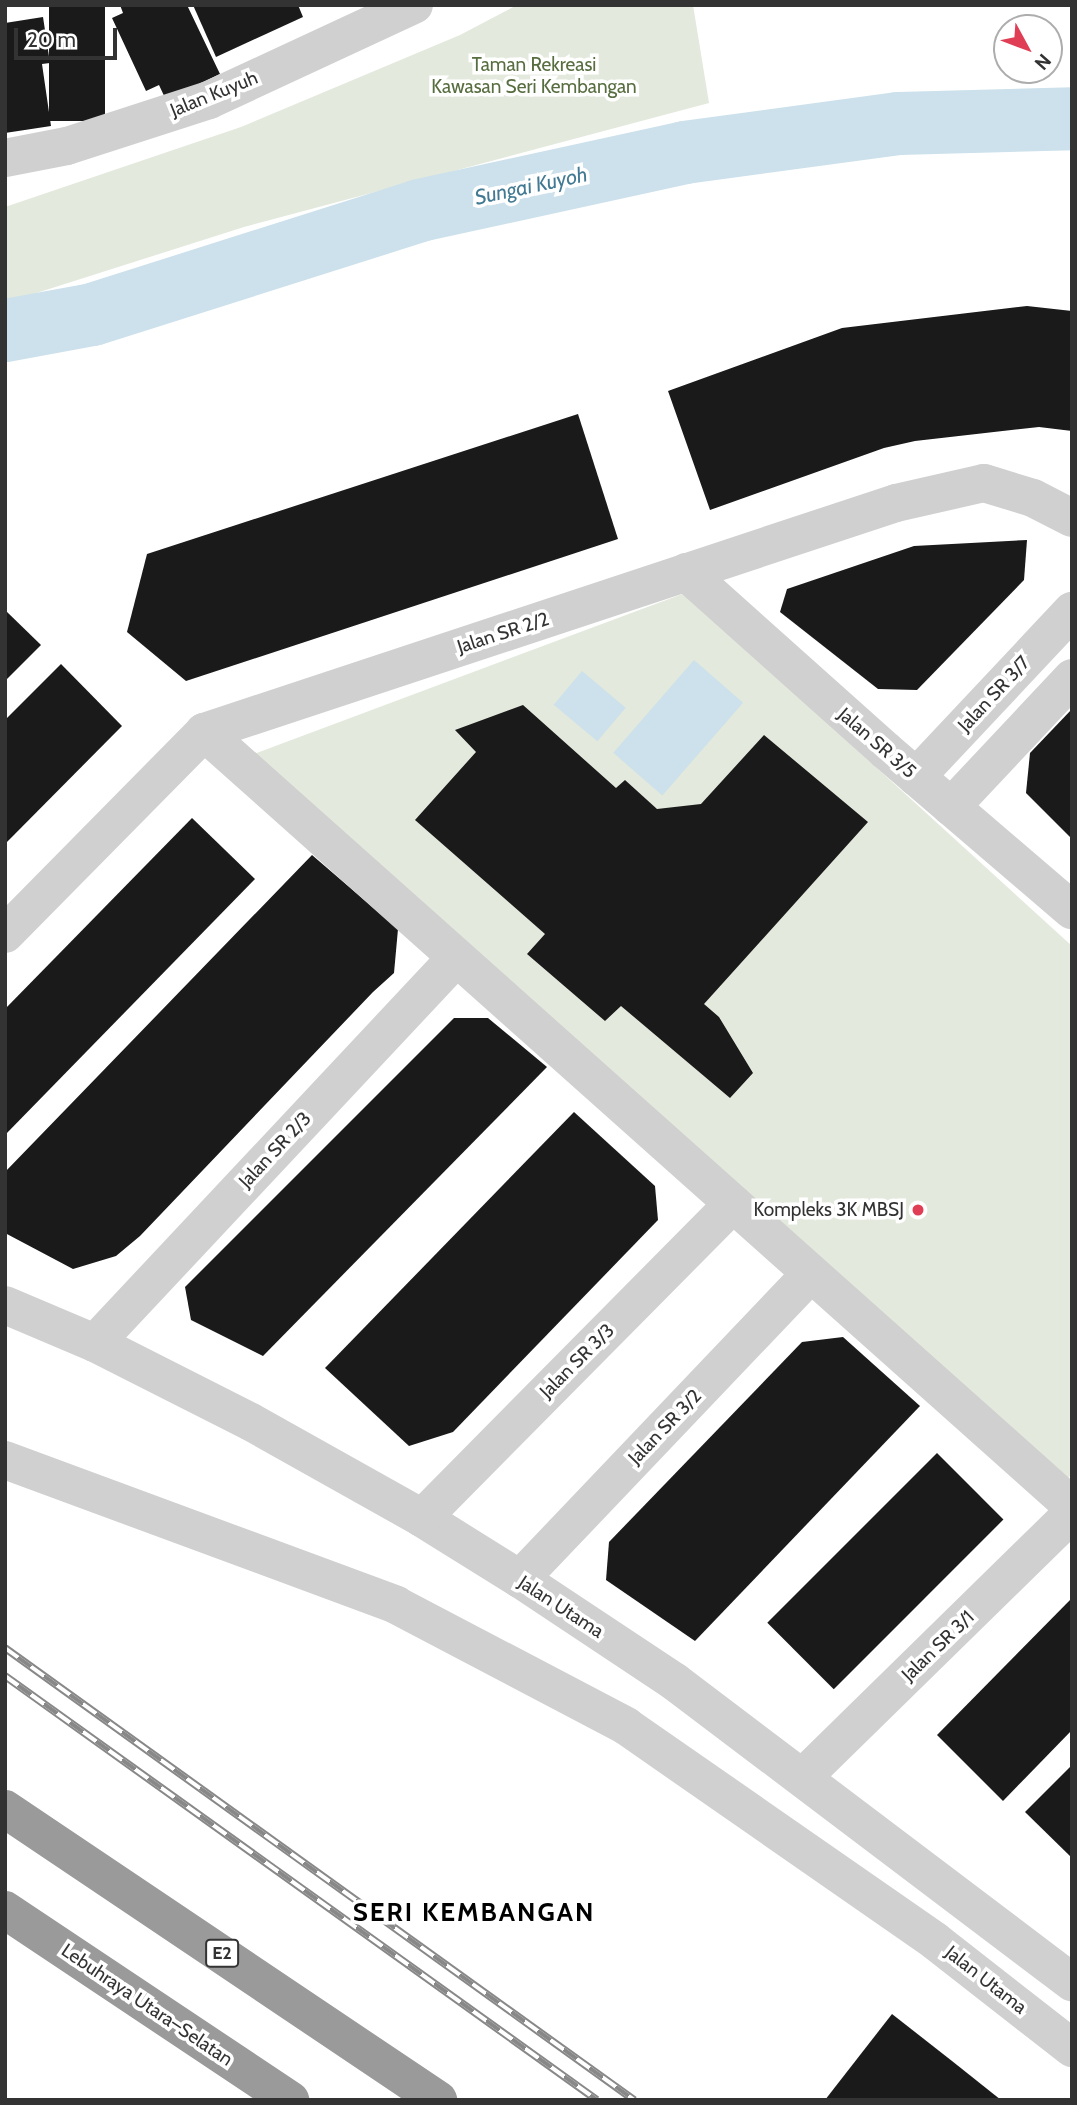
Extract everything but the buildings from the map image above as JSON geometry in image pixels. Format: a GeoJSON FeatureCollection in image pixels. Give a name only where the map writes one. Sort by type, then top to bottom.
{"type":"FeatureCollection","features":[{"type":"Feature","properties":{"kind":"highway","name":"E2"},"geometry":{"type":"LineString","coordinates":[[5,1809],[438,2100]]}},
{"type":"Feature","properties":{"kind":"highway","name":"Lebuhraya Utara–Selatan"},"geometry":{"type":"LineString","coordinates":[[5,1910],[290,2100]]}},
{"type":"Feature","properties":{"kind":"street","name":"Jalan Kuyuh"},"geometry":{"type":"LineString","coordinates":[[5,158],[68,146],[209,100],[414,5]]}},
{"type":"Feature","properties":{"kind":"street","name":"Jalan SR 2/2"},"geometry":{"type":"LineString","coordinates":[[5,934],[204,732],[896,503],[984,483],[1033,498],[1072,518]]}},
{"type":"Feature","properties":{"kind":"street","name":"Jalan SR 3/5"},"geometry":{"type":"LineString","coordinates":[[687,572],[916,777],[1072,910]]}},
{"type":"Feature","properties":{"kind":"street","name":"Jalan SR 3/7"},"geometry":{"type":"LineString","coordinates":[[916,777],[1072,611]]}},
{"type":"Feature","properties":{"kind":"street"},"geometry":{"type":"LineString","coordinates":[[951,807],[1072,678]]}},
{"type":"Feature","properties":{"kind":"street"},"geometry":{"type":"LineString","coordinates":[[204,732],[1072,1506]]}},
{"type":"Feature","properties":{"kind":"street","name":"Jalan SR 2/3"},"geometry":{"type":"LineString","coordinates":[[94,1343],[456,957]]}},
{"type":"Feature","properties":{"kind":"street","name":"Jalan SR 3/3"},"geometry":{"type":"LineString","coordinates":[[422,1518],[733,1204]]}},
{"type":"Feature","properties":{"kind":"street","name":"Jalan SR 3/2"},"geometry":{"type":"LineString","coordinates":[[520,1579],[810,1274]]}},
{"type":"Feature","properties":{"kind":"street","name":"Jalan Utama"},"geometry":{"type":"LineString","coordinates":[[5,1305],[94,1343],[251,1422],[422,1518],[520,1579],[675,1682],[1072,1982]]}},
{"type":"Feature","properties":{"kind":"street","name":"Jalan Utama"},"geometry":{"type":"LineString","coordinates":[[11,1461],[396,1605],[626,1726],[935,1941],[1072,2048]]}},
{"type":"Feature","properties":{"kind":"street","name":"Jalan SR 3/1"},"geometry":{"type":"LineString","coordinates":[[803,1777],[1072,1514]]}},
{"type":"Feature","properties":{"kind":"green space","name":"Taman Rekreasi Kawasan Seri Kembangan"},"geometry":{"type":"Polygon","coordinates":[[[517,5],[693,5],[709,103],[244,227],[5,303],[5,207],[241,127],[460,35],[517,5]]]}},
{"type":"Feature","properties":{"kind":"green space","name":"Kompleks 3K MBSJ"},"geometry":{"type":"Polygon","coordinates":[[[685,593],[1072,946],[1072,1474],[1066,1480],[254,754],[685,593]]]}},
{"type":"Feature","properties":{"kind":"water"},"geometry":{"type":"Polygon","coordinates":[[[694,660],[743,703],[662,795],[613,753],[694,660]]]}},
{"type":"Feature","properties":{"kind":"water"},"geometry":{"type":"Polygon","coordinates":[[[582,671],[626,708],[597,741],[554,705],[582,671]]]}},
{"type":"Feature","properties":{"kind":"waterway","name":"Sungai Kuyoh"},"geometry":{"type":"LineString","coordinates":[[5,330],[92,314],[419,210],[684,152],[898,123],[1072,118]]}},
{"type":"Feature","properties":{"kind":"railway"},"geometry":{"type":"LineString","coordinates":[[5,1648],[634,2100]]}},
{"type":"Feature","properties":{"kind":"railway"},"geometry":{"type":"LineString","coordinates":[[5,1676],[597,2100]]}},
{"type":"Feature","properties":{"kind":"place","name":"Kompleks 3K MBSJ"},"geometry":{"type":"Point","coordinates":[918,1210]}},
{"type":"Feature","properties":{"kind":"district","name":"SERI KEMBANGAN"},"geometry":{"type":"Point","coordinates":[474,1913]}}]}
